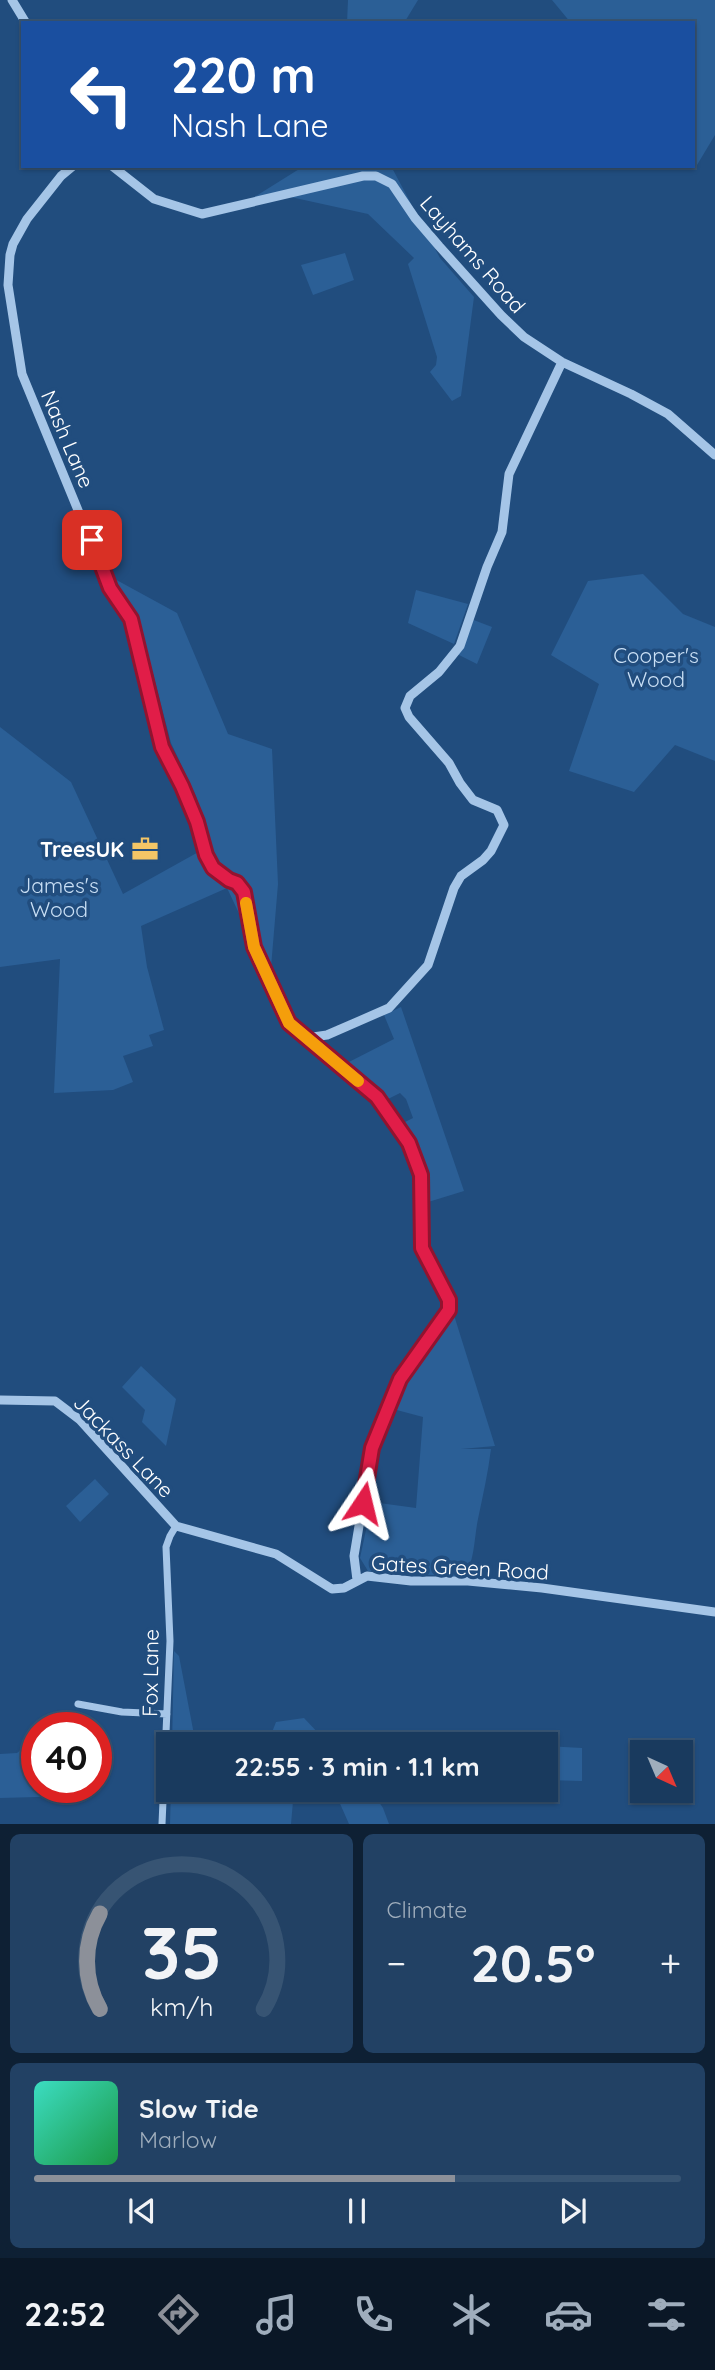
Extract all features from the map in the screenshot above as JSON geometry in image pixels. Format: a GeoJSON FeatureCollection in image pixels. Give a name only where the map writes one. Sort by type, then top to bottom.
{"type":"FeatureCollection","features":[{"type":"Feature","properties":{"kind":"street"},"geometry":{"type":"LineString","coordinates":[[12,0],[25,21]]}},
{"type":"Feature","properties":{"kind":"street","name":"Nash Lane"},"geometry":{"type":"LineString","coordinates":[[71,168],[27,219],[10,255],[8,285],[22,374],[110,588],[131,619],[162,747],[197,822],[206,855],[213,868],[237,883],[244,892],[254,947],[289,1023],[377,1097],[409,1143],[421,1175],[422,1248],[449,1300],[449,1310],[400,1379],[372,1448],[354,1556],[357,1580]]}},
{"type":"Feature","properties":{"kind":"street","name":"Layhams Road"},"geometry":{"type":"LineString","coordinates":[[115,168],[154,199],[202,214],[363,176],[383,178],[396,188],[415,218],[501,315],[524,337],[562,362],[668,414],[715,455]]}},
{"type":"Feature","properties":{"kind":"street"},"geometry":{"type":"LineString","coordinates":[[306,1038],[327,1035],[389,1008],[432,957],[454,888],[461,876],[491,851],[504,825],[497,810],[473,800],[449,763],[409,717],[405,708],[410,696],[439,672],[460,646],[502,532],[509,474],[562,362]]}},
{"type":"Feature","properties":{"kind":"street"},"geometry":{"type":"LineString","coordinates":[[325,1053],[327,1035]]}},
{"type":"Feature","properties":{"kind":"street","name":"Jackass Lane"},"geometry":{"type":"LineString","coordinates":[[0,1400],[55,1401],[80,1419],[176,1526]]}},
{"type":"Feature","properties":{"kind":"street","name":"Gates Green Road"},"geometry":{"type":"LineString","coordinates":[[176,1526],[276,1554],[332,1589],[344,1588],[366,1576],[411,1581],[481,1582],[715,1612]]}},
{"type":"Feature","properties":{"kind":"street","name":"Fox Lane"},"geometry":{"type":"LineString","coordinates":[[162,1824],[170,1641],[166,1547],[176,1526]]}},
{"type":"Feature","properties":{"kind":"street"},"geometry":{"type":"LineString","coordinates":[[78,1704],[121,1712],[167,1714]]}},
{"type":"Feature","properties":{"kind":"green space"},"geometry":{"type":"Polygon","coordinates":[[[348,0],[418,0],[405,21],[347,21],[348,0]]]}},
{"type":"Feature","properties":{"kind":"green space"},"geometry":{"type":"Polygon","coordinates":[[[552,0],[715,0],[715,135],[697,165],[695,21],[569,21],[552,0]]]}},
{"type":"Feature","properties":{"kind":"green space"},"geometry":{"type":"Polygon","coordinates":[[[301,168],[392,168],[440,258],[474,297],[461,396],[452,401],[430,372],[436,365],[437,357],[408,264],[414,258],[368,214],[286,196],[235,209],[301,168]]]}},
{"type":"Feature","properties":{"kind":"green space"},"geometry":{"type":"Polygon","coordinates":[[[345,253],[354,280],[313,295],[301,265],[345,253]]]}},
{"type":"Feature","properties":{"kind":"green space","name":"Cooper's Wood"},"geometry":{"type":"Polygon","coordinates":[[[643,574],[683,614],[715,627],[715,761],[675,745],[634,792],[569,771],[599,684],[551,655],[588,581],[643,574]]]}},
{"type":"Feature","properties":{"kind":"green space","name":"James's Wood"},"geometry":{"type":"Polygon","coordinates":[[[111,577],[177,613],[228,734],[272,749],[278,884],[270,979],[227,888],[141,926],[147,967],[164,1030],[149,1035],[153,1046],[123,1056],[133,1082],[113,1090],[54,1093],[60,959],[0,967],[0,727],[71,782],[123,894],[211,845],[196,796],[171,743],[139,620],[111,577]]]}},
{"type":"Feature","properties":{"kind":"green space"},"geometry":{"type":"Polygon","coordinates":[[[416,590],[468,604],[454,644],[408,623],[416,590]]]}},
{"type":"Feature","properties":{"kind":"green space"},"geometry":{"type":"Polygon","coordinates":[[[471,619],[492,627],[477,664],[457,654],[471,619]]]}},
{"type":"Feature","properties":{"kind":"green space"},"geometry":{"type":"Polygon","coordinates":[[[401,1007],[464,1191],[425,1203],[421,1159],[401,1124],[413,1118],[406,1099],[400,1093],[386,1100],[345,1064],[394,1039],[384,1015],[401,1007]]]}},
{"type":"Feature","properties":{"kind":"green space"},"geometry":{"type":"Polygon","coordinates":[[[453,1312],[495,1446],[461,1449],[491,1449],[468,1571],[464,1577],[368,1571],[360,1558],[372,1502],[416,1508],[423,1417],[393,1409],[405,1380],[453,1312]]]}},
{"type":"Feature","properties":{"kind":"green space"},"geometry":{"type":"Polygon","coordinates":[[[141,1366],[176,1399],[166,1446],[142,1422],[145,1410],[122,1387],[141,1366]]]}},
{"type":"Feature","properties":{"kind":"green space"},"geometry":{"type":"Polygon","coordinates":[[[95,1479],[109,1494],[80,1522],[66,1506],[95,1479]]]}},
{"type":"Feature","properties":{"kind":"green space"},"geometry":{"type":"Polygon","coordinates":[[[174,1651],[179,1656],[194,1732],[172,1732],[174,1651]]]}},
{"type":"Feature","properties":{"kind":"green space"},"geometry":{"type":"Polygon","coordinates":[[[304,1718],[317,1732],[272,1732],[276,1722],[304,1718]]]}},
{"type":"Feature","properties":{"kind":"green space"},"geometry":{"type":"Polygon","coordinates":[[[558,1747],[582,1748],[582,1781],[558,1780],[558,1747]]]}},
{"type":"Feature","properties":{"kind":"green space"},"geometry":{"type":"Polygon","coordinates":[[[21,1750],[21,1797],[0,1798],[0,1754],[17,1753],[21,1750]]]}},
{"type":"Feature","properties":{"kind":"green space"},"geometry":{"type":"Polygon","coordinates":[[[171,1802],[293,1802],[291,1824],[170,1824],[171,1802]]]}},
{"type":"Feature","properties":{"kind":"green space"},"geometry":{"type":"Polygon","coordinates":[[[339,1802],[379,1802],[389,1824],[349,1824],[339,1802]]]}},
{"type":"Feature","properties":{"kind":"slow traffic"},"geometry":{"type":"LineString","coordinates":[[246,903],[254,947],[289,1023],[358,1081]]}},
{"type":"Feature","properties":{"kind":"place","name":"TreesUK"},"geometry":{"type":"Point","coordinates":[145,849]}},
{"type":"Feature","properties":{"kind":"route"},"geometry":{"type":"LineString","coordinates":[[92,540],[110,588],[131,619],[162,747],[197,822],[206,855],[213,868],[237,883],[244,892],[254,947],[289,1023],[377,1097],[409,1143],[421,1175],[422,1248],[449,1300],[449,1310],[400,1379],[372,1448],[363,1503]]}}]}
